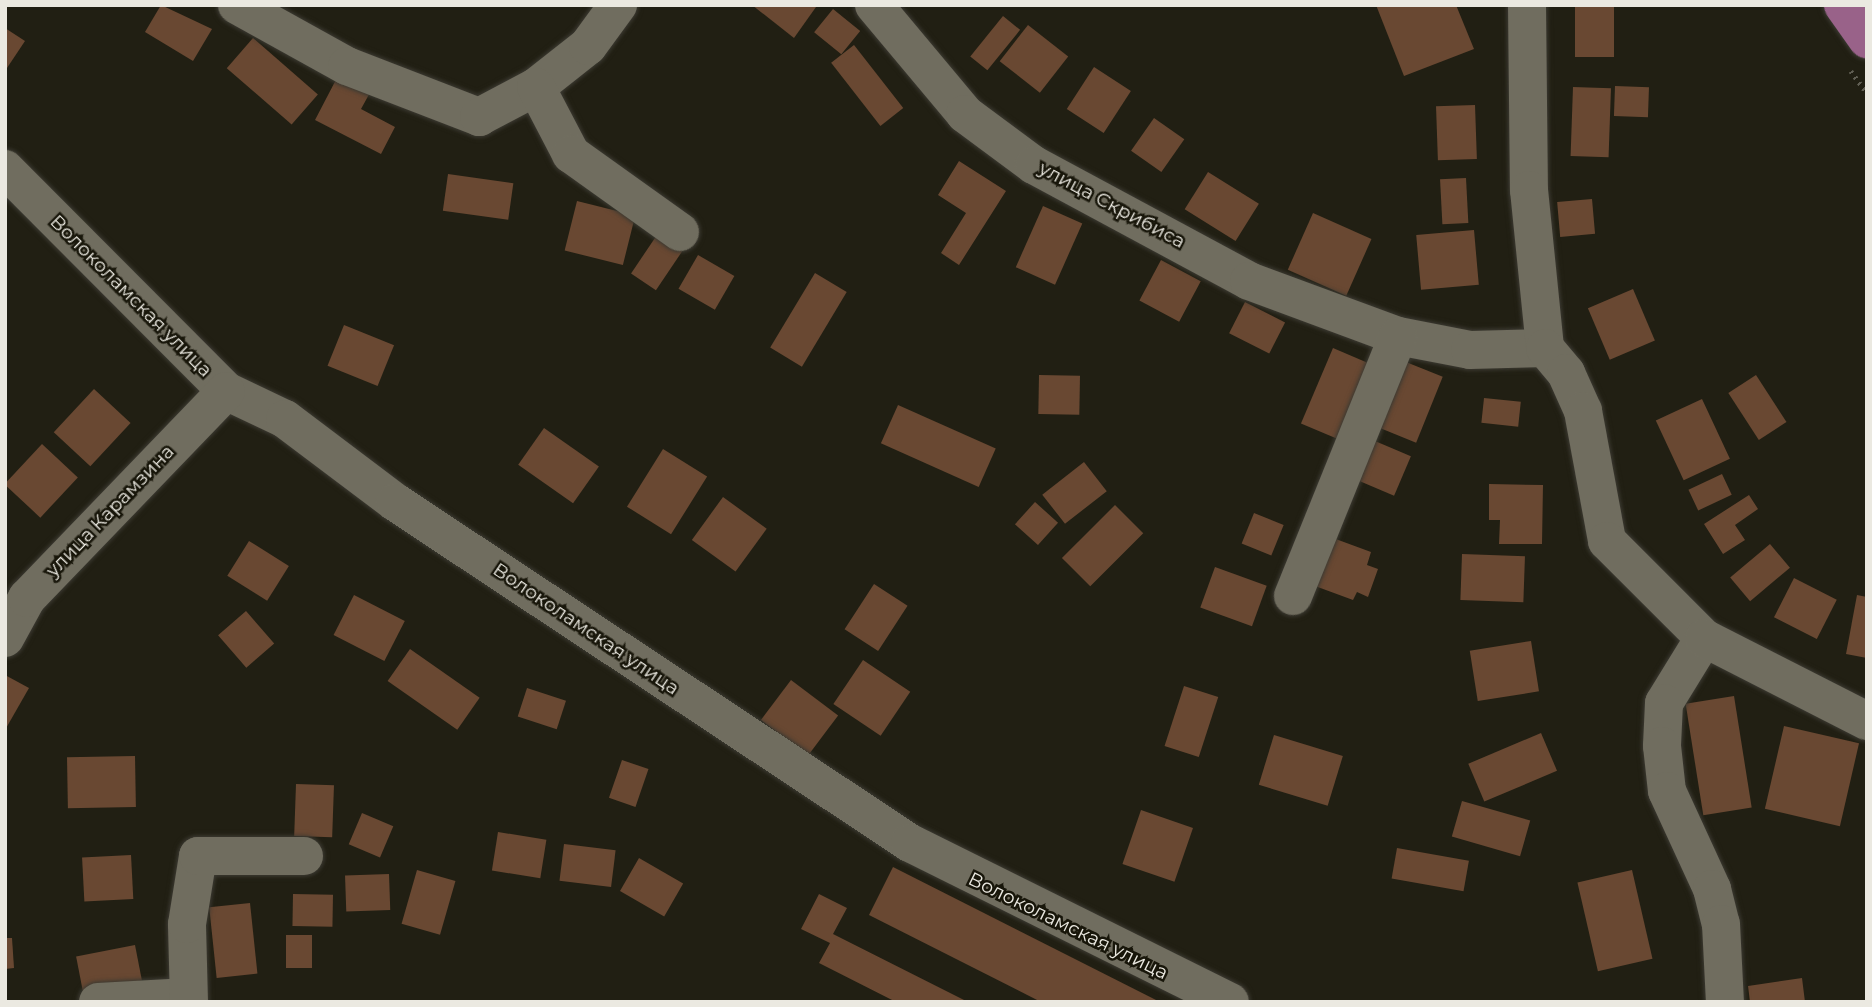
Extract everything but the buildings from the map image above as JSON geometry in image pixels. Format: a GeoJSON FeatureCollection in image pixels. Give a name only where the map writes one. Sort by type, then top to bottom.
{"type":"FeatureCollection","features":[{"type":"Feature","properties":{"kind":"main road"},"geometry":{"type":"LineString","coordinates":[[1843,5],[1867,39]]}},
{"type":"Feature","properties":{"kind":"street"},"geometry":{"type":"LineString","coordinates":[[237,5],[347,66],[479,117],[536,87],[587,47],[618,5]]}},
{"type":"Feature","properties":{"kind":"street","name":"улица Скрибиса"},"geometry":{"type":"LineString","coordinates":[[874,5],[965,114],[1034,165],[1249,281],[1398,336],[1470,350],[1545,348]]}},
{"type":"Feature","properties":{"kind":"street"},"geometry":{"type":"LineString","coordinates":[[1527,5],[1529,190],[1545,348],[1566,373],[1583,411],[1607,541],[1704,638],[1867,721]]}},
{"type":"Feature","properties":{"kind":"street"},"geometry":{"type":"LineString","coordinates":[[536,87],[571,154],[680,232]]}},
{"type":"Feature","properties":{"kind":"street","name":"Волоколамская улица"},"geometry":{"type":"LineString","coordinates":[[5,169],[226,391],[285,419],[395,502],[910,843],[1230,1002]]}},
{"type":"Feature","properties":{"kind":"street"},"geometry":{"type":"LineString","coordinates":[[1293,596],[1398,336]]}},
{"type":"Feature","properties":{"kind":"street","name":"улица Карамзина"},"geometry":{"type":"LineString","coordinates":[[5,638],[27,598],[226,391]]}},
{"type":"Feature","properties":{"kind":"street"},"geometry":{"type":"LineString","coordinates":[[1704,638],[1664,703],[1662,746],[1667,791],[1718,912],[1725,1002]]}},
{"type":"Feature","properties":{"kind":"street"},"geometry":{"type":"LineString","coordinates":[[98,1002],[189,999],[187,924],[198,856],[304,856]]}}]}
